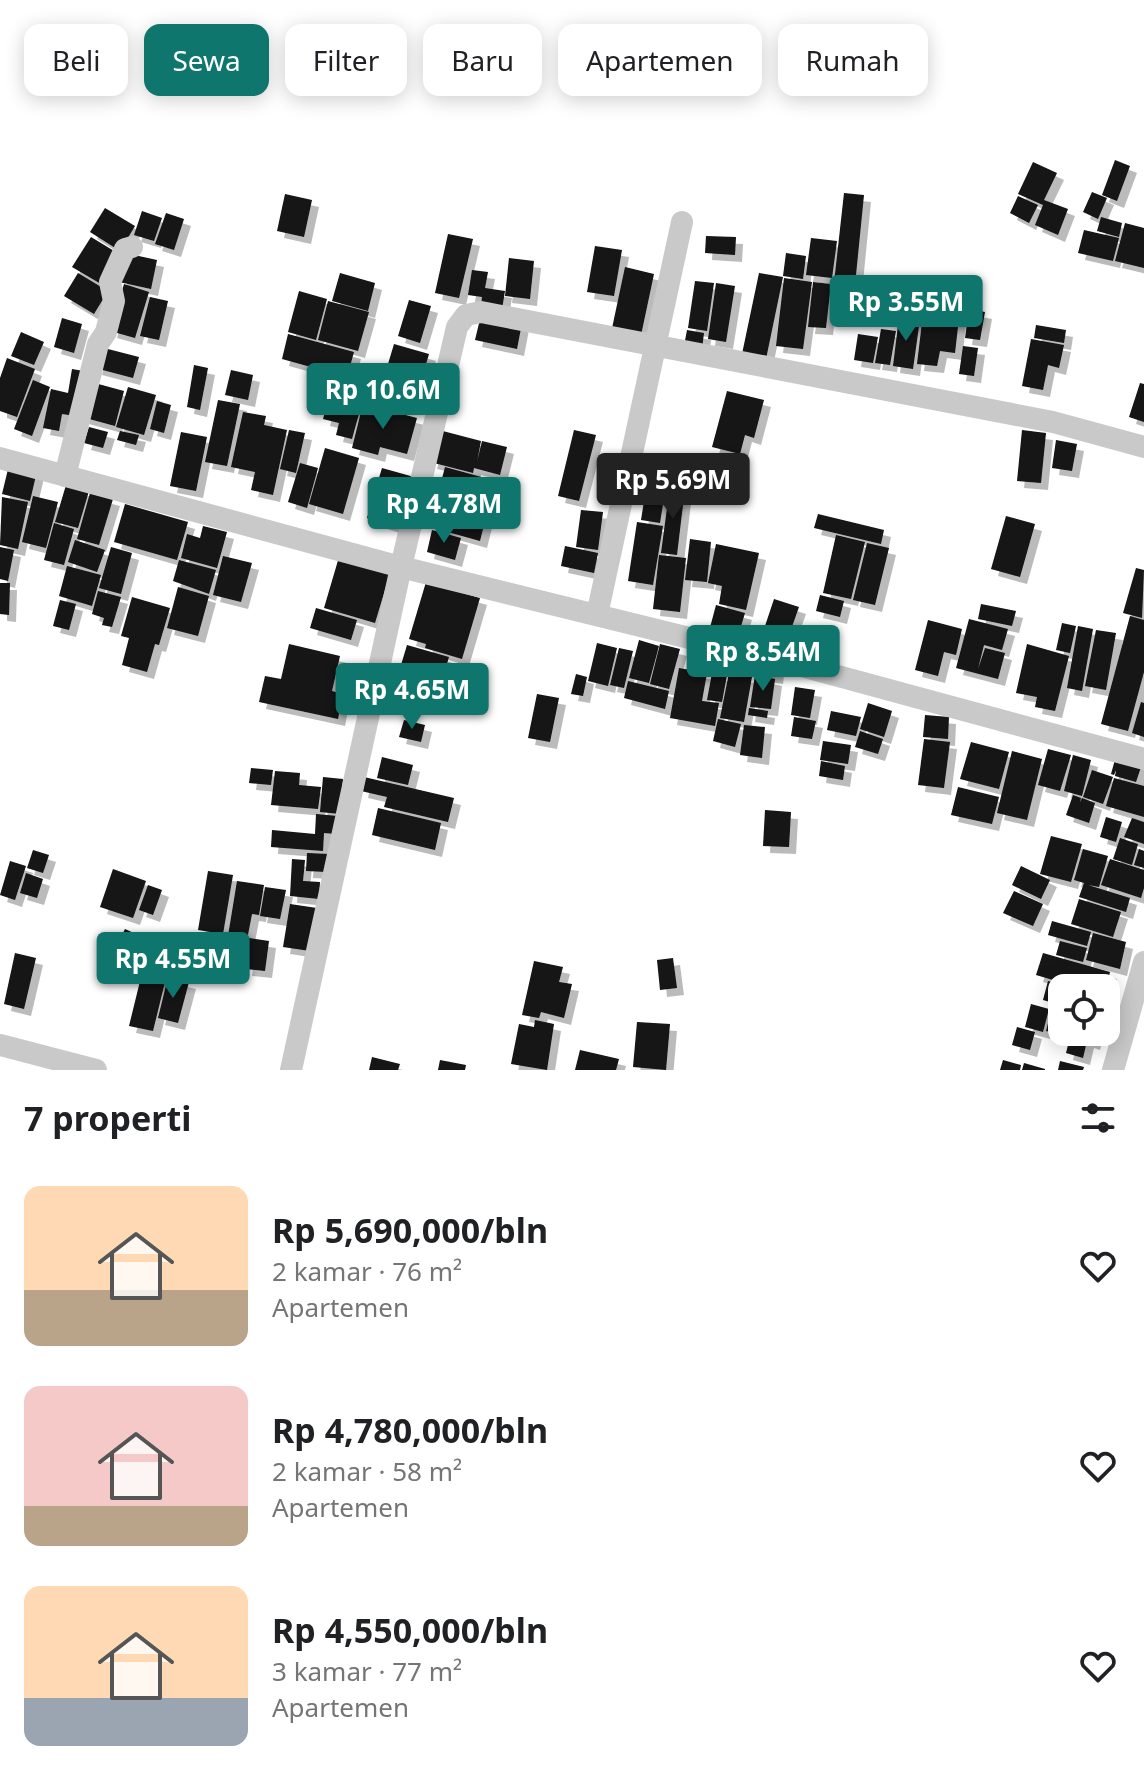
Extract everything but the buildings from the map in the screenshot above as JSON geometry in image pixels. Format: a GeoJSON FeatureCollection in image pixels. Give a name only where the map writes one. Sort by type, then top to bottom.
{"type":"FeatureCollection","features":[{"type":"Feature","properties":{"kind":"street"},"geometry":{"type":"LineString","coordinates":[[597,615],[682,222]]}},
{"type":"Feature","properties":{"kind":"street"},"geometry":{"type":"LineString","coordinates":[[65,476],[98,344],[106,332],[114,301],[110,282],[125,249],[132,247]]}},
{"type":"Feature","properties":{"kind":"street"},"geometry":{"type":"LineString","coordinates":[[291,1070],[401,567],[461,319],[473,312],[481,312],[1053,422],[1144,447]]}},
{"type":"Feature","properties":{"kind":"street"},"geometry":{"type":"LineString","coordinates":[[0,458],[401,567],[779,660],[1144,759]]}},
{"type":"Feature","properties":{"kind":"street"},"geometry":{"type":"LineString","coordinates":[[1113,1070],[1144,962]]}},
{"type":"Feature","properties":{"kind":"street"},"geometry":{"type":"LineString","coordinates":[[0,1045],[96,1070]]}}]}
